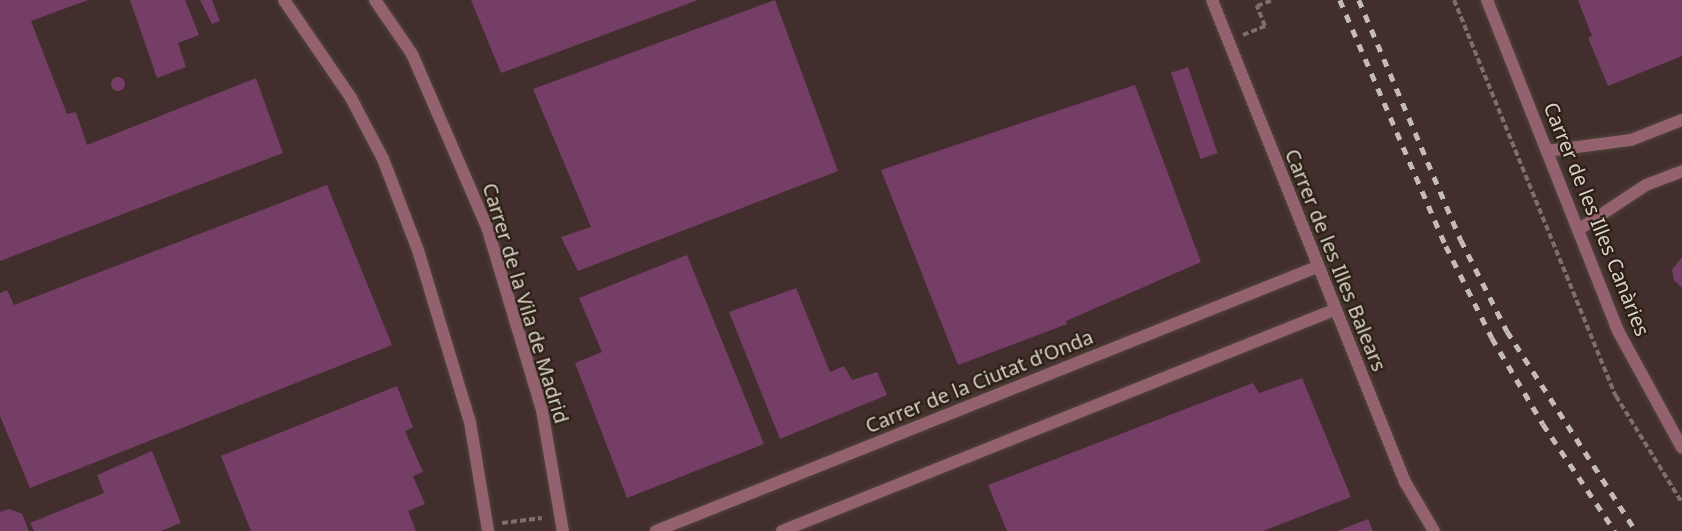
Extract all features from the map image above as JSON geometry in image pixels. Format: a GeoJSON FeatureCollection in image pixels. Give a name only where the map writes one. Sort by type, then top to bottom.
{"type":"FeatureCollection","features":[{"type":"Feature","properties":{"kind":"street"},"geometry":{"type":"LineString","coordinates":[[284,0],[351,98],[383,159],[418,250],[470,422],[488,528]]}},
{"type":"Feature","properties":{"kind":"street","name":"Carrer de la Vila de Madrid"},"geometry":{"type":"LineString","coordinates":[[375,0],[412,54],[488,230],[542,410],[563,531]]}},
{"type":"Feature","properties":{"kind":"street","name":"Carrer de les Illes Balears"},"geometry":{"type":"LineString","coordinates":[[1212,0],[1334,310],[1405,482],[1434,531]]}},
{"type":"Feature","properties":{"kind":"street","name":"Carrer de les Illes Canàries"},"geometry":{"type":"LineString","coordinates":[[1487,0],[1618,331],[1682,448]]}},
{"type":"Feature","properties":{"kind":"street"},"geometry":{"type":"LineString","coordinates":[[1547,151],[1631,141],[1682,120]]}},
{"type":"Feature","properties":{"kind":"street"},"geometry":{"type":"LineString","coordinates":[[1578,230],[1646,185],[1682,171]]}},
{"type":"Feature","properties":{"kind":"street","name":"Carrer de la Ciutat d’Onda"},"geometry":{"type":"LineString","coordinates":[[656,531],[1317,267]]}},
{"type":"Feature","properties":{"kind":"street"},"geometry":{"type":"LineString","coordinates":[[782,531],[1334,310]]}},
{"type":"Feature","properties":{"kind":"path"},"geometry":{"type":"LineString","coordinates":[[1228,41],[1265,26],[1257,6],[1273,0]]}},
{"type":"Feature","properties":{"kind":"path"},"geometry":{"type":"LineString","coordinates":[[1454,0],[1617,396],[1682,503]]}},
{"type":"Feature","properties":{"kind":"path"},"geometry":{"type":"LineString","coordinates":[[488,528],[561,516]]}},
{"type":"Feature","properties":{"kind":"shaded area"},"geometry":{"type":"Polygon","coordinates":[[[0,0],[1682,0],[1682,531],[0,531],[0,0]]]}},
{"type":"Feature","properties":{"kind":"building"},"geometry":{"type":"Polygon","coordinates":[[[0,0],[88,0],[31,21],[67,114],[76,112],[87,145],[256,78],[283,153],[0,261],[0,0]]]}},
{"type":"Feature","properties":{"kind":"building"},"geometry":{"type":"Polygon","coordinates":[[[130,0],[185,0],[199,35],[178,43],[186,67],[157,78],[130,0]]]}},
{"type":"Feature","properties":{"kind":"building"},"geometry":{"type":"Polygon","coordinates":[[[200,0],[212,0],[220,21],[212,24],[200,0]]]}},
{"type":"Feature","properties":{"kind":"building"},"geometry":{"type":"Polygon","coordinates":[[[471,0],[698,0],[501,73],[471,0]]]}},
{"type":"Feature","properties":{"kind":"building"},"geometry":{"type":"Polygon","coordinates":[[[775,0],[838,171],[578,271],[561,237],[591,227],[533,89],[775,0]]]}},
{"type":"Feature","properties":{"kind":"building"},"geometry":{"type":"Polygon","coordinates":[[[1578,0],[1682,0],[1682,56],[1608,86],[1588,38],[1592,36],[1578,0]]]}},
{"type":"Feature","properties":{"kind":"building"},"geometry":{"type":"Polygon","coordinates":[[[1188,67],[1218,153],[1201,159],[1171,73],[1188,67]]]}},
{"type":"Feature","properties":{"kind":"building"},"geometry":{"type":"Polygon","coordinates":[[[118,77],[123,79],[125,84],[123,89],[118,91],[113,89],[111,84],[113,79],[118,77]]]}},
{"type":"Feature","properties":{"kind":"building"},"geometry":{"type":"Polygon","coordinates":[[[1135,85],[1201,262],[1066,321],[1067,324],[958,365],[881,170],[1135,85]]]}},
{"type":"Feature","properties":{"kind":"building"},"geometry":{"type":"Polygon","coordinates":[[[327,185],[392,345],[30,488],[0,416],[0,293],[7,290],[14,305],[327,185]]]}},
{"type":"Feature","properties":{"kind":"building"},"geometry":{"type":"Polygon","coordinates":[[[687,255],[764,444],[627,498],[575,363],[602,352],[579,298],[687,255]]]}},
{"type":"Feature","properties":{"kind":"building"},"geometry":{"type":"Polygon","coordinates":[[[1682,257],[1682,288],[1674,280],[1672,270],[1682,257]]]}},
{"type":"Feature","properties":{"kind":"building"},"geometry":{"type":"Polygon","coordinates":[[[796,288],[830,372],[844,366],[852,380],[877,372],[887,395],[780,439],[729,312],[796,288]]]}},
{"type":"Feature","properties":{"kind":"building"},"geometry":{"type":"Polygon","coordinates":[[[1302,378],[1351,497],[1263,531],[1007,531],[988,485],[1253,383],[1259,393],[1302,378]]]}},
{"type":"Feature","properties":{"kind":"building"},"geometry":{"type":"Polygon","coordinates":[[[397,386],[413,427],[405,431],[423,472],[413,476],[425,504],[408,511],[416,531],[251,531],[221,456],[397,386]]]}},
{"type":"Feature","properties":{"kind":"building"},"geometry":{"type":"Polygon","coordinates":[[[152,451],[181,523],[161,531],[34,531],[30,523],[104,493],[97,475],[152,451]]]}},
{"type":"Feature","properties":{"kind":"building"},"geometry":{"type":"Polygon","coordinates":[[[9,509],[22,514],[29,531],[0,531],[0,512],[9,509]]]}},
{"type":"Feature","properties":{"kind":"building"},"geometry":{"type":"Polygon","coordinates":[[[1368,519],[1373,531],[1337,531],[1368,519]]]}},
{"type":"Feature","properties":{"kind":"railway"},"geometry":{"type":"LineString","coordinates":[[1340,0],[1446,246],[1492,338],[1543,424],[1615,531]]}},
{"type":"Feature","properties":{"kind":"railway"},"geometry":{"type":"LineString","coordinates":[[1359,0],[1461,240],[1507,331],[1636,531]]}}]}
